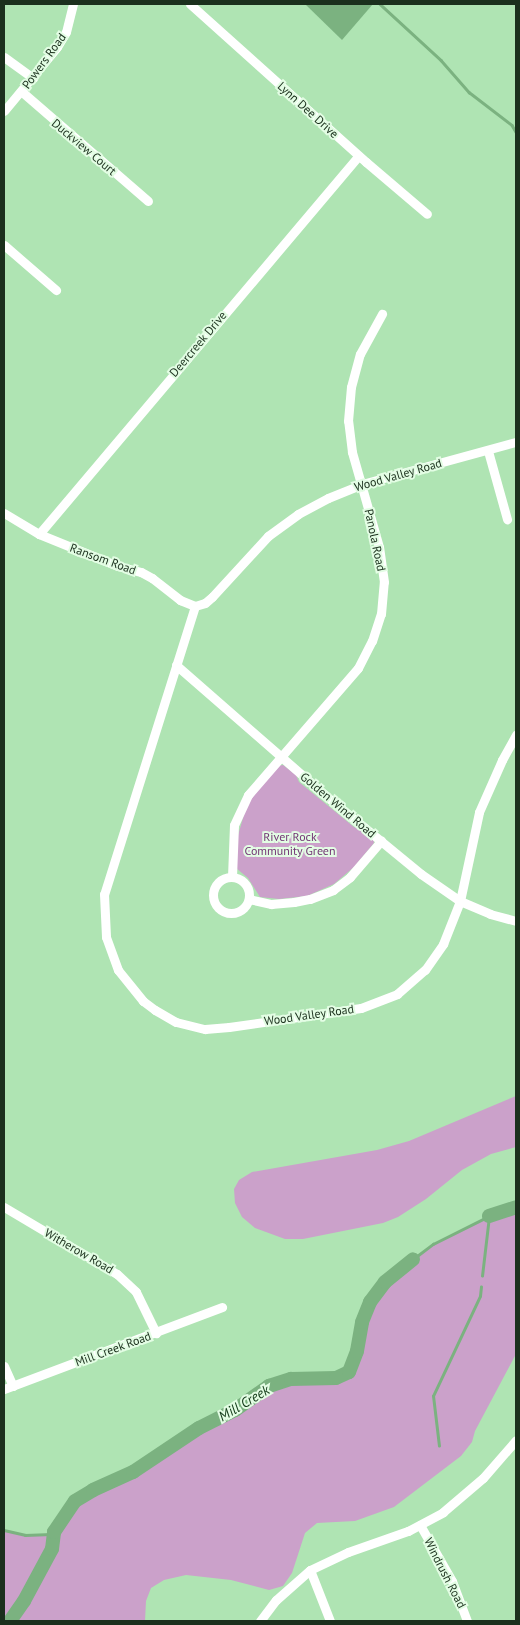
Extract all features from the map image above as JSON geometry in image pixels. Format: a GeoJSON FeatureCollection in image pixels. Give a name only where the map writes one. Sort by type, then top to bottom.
{"type":"FeatureCollection","features":[{"type":"Feature","properties":{"kind":"street","name":"Powers Road"},"geometry":{"type":"LineString","coordinates":[[4,111],[33,78],[66,32],[73,4]]}},
{"type":"Feature","properties":{"kind":"street","name":"Lynn Dee Drive"},"geometry":{"type":"LineString","coordinates":[[190,4],[359,156],[427,214]]}},
{"type":"Feature","properties":{"kind":"street"},"geometry":{"type":"LineString","coordinates":[[4,57],[33,78]]}},
{"type":"Feature","properties":{"kind":"street","name":"Duckview Court"},"geometry":{"type":"LineString","coordinates":[[22,92],[148,201]]}},
{"type":"Feature","properties":{"kind":"street","name":"Deercreek Drive"},"geometry":{"type":"LineString","coordinates":[[38,534],[359,156]]}},
{"type":"Feature","properties":{"kind":"street"},"geometry":{"type":"LineString","coordinates":[[4,245],[56,290]]}},
{"type":"Feature","properties":{"kind":"street","name":"Panola Road"},"geometry":{"type":"LineString","coordinates":[[232,877],[234,825],[248,795],[280,755],[358,668],[372,641],[381,614],[384,582],[379,548],[352,452],[348,420],[350,387],[360,354],[382,314]]}},
{"type":"Feature","properties":{"kind":"street","name":"Wood Valley Road"},"geometry":{"type":"LineString","coordinates":[[198,606],[212,597],[258,544],[284,524],[328,498],[362,484],[516,442]]}},
{"type":"Feature","properties":{"kind":"street"},"geometry":{"type":"LineString","coordinates":[[488,451],[507,519]]}},
{"type":"Feature","properties":{"kind":"street","name":"Ransom Road"},"geometry":{"type":"LineString","coordinates":[[4,513],[38,534],[118,566],[141,572],[152,578],[180,600],[198,606]]}},
{"type":"Feature","properties":{"kind":"street"},"geometry":{"type":"LineString","coordinates":[[176,665],[198,606]]}},
{"type":"Feature","properties":{"kind":"street","name":"Wood Valley Road"},"geometry":{"type":"LineString","coordinates":[[176,665],[104,894],[104,917],[110,952],[118,970],[132,989],[143,1001],[176,1022],[206,1029],[361,1008],[396,994],[425,970],[443,944],[460,901],[478,812],[516,735]]}},
{"type":"Feature","properties":{"kind":"street","name":"Golden Wind Road"},"geometry":{"type":"LineString","coordinates":[[176,665],[381,841],[460,901],[490,914],[516,921]]}},
{"type":"Feature","properties":{"kind":"street"},"geometry":{"type":"LineString","coordinates":[[249,899],[271,904],[294,902],[310,899],[333,890],[350,877],[381,841]]}},
{"type":"Feature","properties":{"kind":"street"},"geometry":{"type":"LineString","coordinates":[[232,877],[245,884],[249,899],[245,906],[235,913],[223,911],[213,899],[215,887],[224,878],[232,877]]}},
{"type":"Feature","properties":{"kind":"street","name":"Witherow Road"},"geometry":{"type":"LineString","coordinates":[[4,1207],[118,1274],[136,1292],[156,1333]]}},
{"type":"Feature","properties":{"kind":"street","name":"Mill Creek Road"},"geometry":{"type":"LineString","coordinates":[[8,1387],[222,1308]]}},
{"type":"Feature","properties":{"kind":"street"},"geometry":{"type":"LineString","coordinates":[[4,1366],[8,1387]]}},
{"type":"Feature","properties":{"kind":"street"},"geometry":{"type":"LineString","coordinates":[[260,1621],[276,1600],[310,1570],[348,1552],[390,1538],[420,1525],[443,1512],[483,1478],[516,1440]]}},
{"type":"Feature","properties":{"kind":"street","name":"Windrush Road"},"geometry":{"type":"LineString","coordinates":[[420,1525],[452,1582],[468,1621]]}},
{"type":"Feature","properties":{"kind":"street"},"geometry":{"type":"LineString","coordinates":[[310,1570],[330,1621]]}},
{"type":"Feature","properties":{"kind":"green space","name":"River Rock Community Green"},"geometry":{"type":"Polygon","coordinates":[[[283,765],[296,775],[299,782],[354,827],[363,830],[373,838],[374,843],[354,867],[334,884],[307,896],[279,899],[260,897],[248,878],[236,868],[237,839],[247,804],[277,766],[283,765]]]}},
{"type":"Feature","properties":{"kind":"green space"},"geometry":{"type":"Polygon","coordinates":[[[516,1096],[516,1147],[491,1154],[462,1170],[426,1199],[398,1217],[383,1223],[303,1239],[285,1239],[255,1228],[242,1217],[235,1203],[234,1189],[239,1180],[252,1172],[377,1150],[409,1141],[516,1096]]]}},
{"type":"Feature","properties":{"kind":"green space"},"geometry":{"type":"Polygon","coordinates":[[[516,1207],[516,1354],[475,1431],[472,1442],[461,1456],[394,1507],[355,1521],[317,1523],[305,1533],[292,1573],[283,1586],[269,1590],[231,1580],[186,1575],[164,1580],[151,1588],[146,1601],[145,1621],[4,1621],[4,1530],[25,1535],[51,1534],[75,1501],[87,1493],[133,1472],[199,1428],[235,1410],[269,1386],[291,1379],[316,1380],[343,1376],[349,1372],[357,1351],[365,1313],[385,1282],[433,1244],[489,1216],[516,1207]]]}},
{"type":"Feature","properties":{"kind":"shaded area"},"geometry":{"type":"Polygon","coordinates":[[[305,4],[373,4],[342,40],[305,4]]]}},
{"type":"Feature","properties":{"kind":"waterway"},"geometry":{"type":"LineString","coordinates":[[380,4],[441,60],[469,92],[512,125],[516,132]]}},
{"type":"Feature","properties":{"kind":"waterway","name":"Mill Creek"},"geometry":{"type":"LineString","coordinates":[[489,1216],[516,1207]]}},
{"type":"Feature","properties":{"kind":"waterway","name":"Mill Creek"},"geometry":{"type":"LineString","coordinates":[[413,1259],[433,1244],[489,1216]]}},
{"type":"Feature","properties":{"kind":"waterway"},"geometry":{"type":"LineString","coordinates":[[482,1276],[489,1216]]}},
{"type":"Feature","properties":{"kind":"waterway","name":"Mill Creek"},"geometry":{"type":"LineString","coordinates":[[10,1621],[24,1601],[52,1549],[54,1532],[75,1501],[93,1490],[133,1472],[199,1428],[235,1410],[269,1386],[291,1379],[336,1378],[349,1372],[357,1351],[362,1322],[370,1302],[385,1282],[413,1259]]}},
{"type":"Feature","properties":{"kind":"waterway"},"geometry":{"type":"LineString","coordinates":[[439,1446],[433,1396],[480,1296],[481,1287]]}},
{"type":"Feature","properties":{"kind":"waterway"},"geometry":{"type":"LineString","coordinates":[[4,1530],[25,1535],[51,1534],[54,1532]]}}]}
